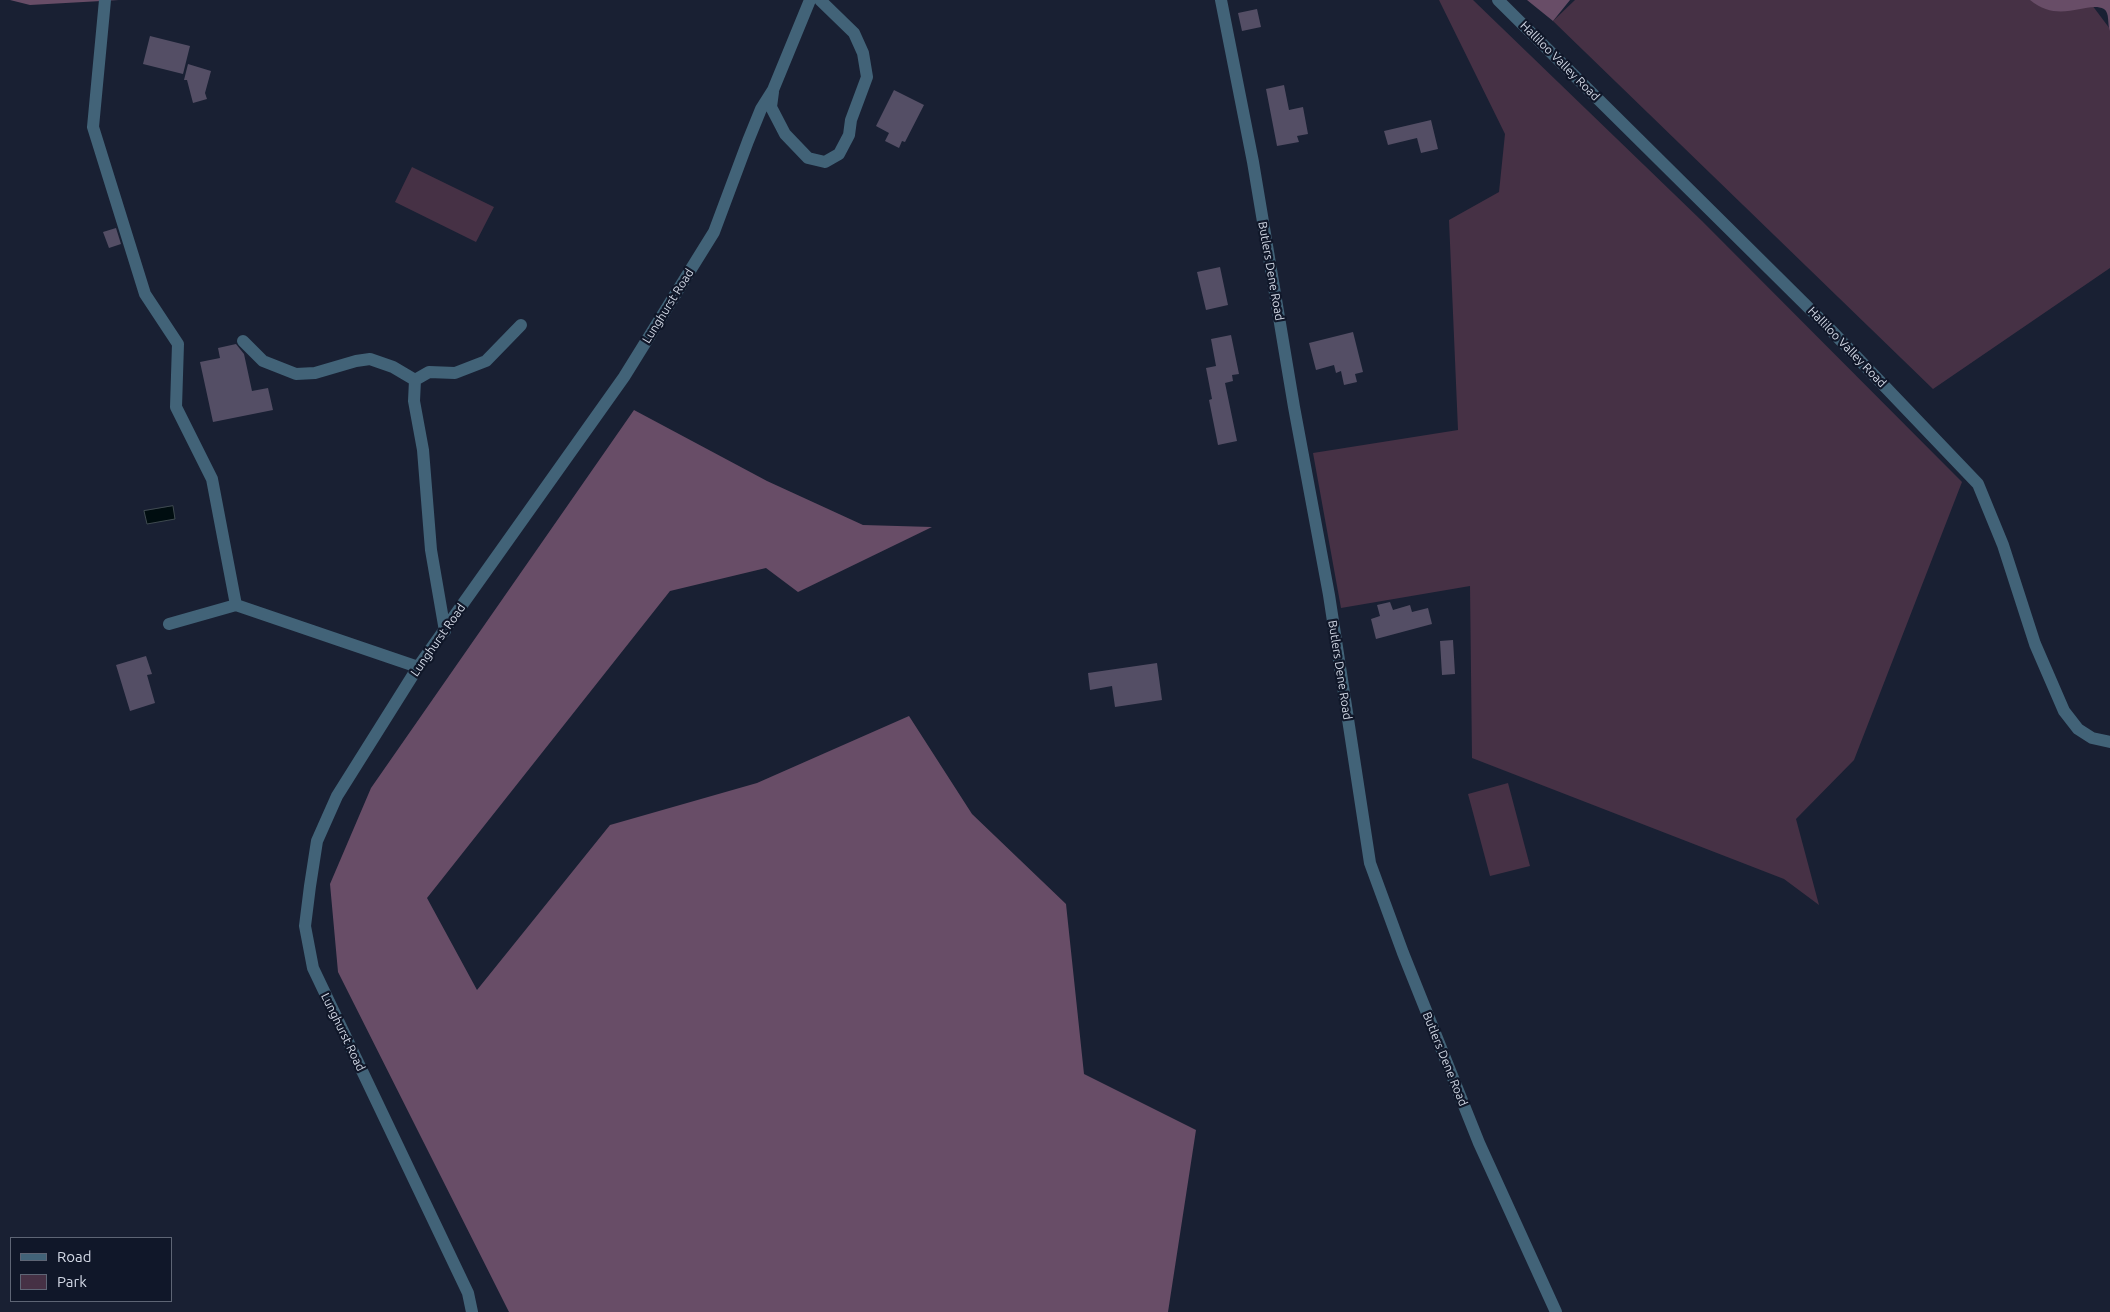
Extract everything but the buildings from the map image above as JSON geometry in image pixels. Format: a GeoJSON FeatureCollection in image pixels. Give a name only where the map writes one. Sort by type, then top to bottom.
{"type":"FeatureCollection","features":[{"type":"Feature","properties":{"kind":"street"},"geometry":{"type":"LineString","coordinates":[[105,0],[93,127],[145,294],[178,344],[176,407],[212,479],[236,605]]}},
{"type":"Feature","properties":{"kind":"street","name":"Lunghurst Road"},"geometry":{"type":"LineString","coordinates":[[472,1312],[468,1293],[313,968],[305,926],[317,841],[337,796],[418,667],[624,377],[714,232],[748,141],[762,108],[773,90],[810,0]]}},
{"type":"Feature","properties":{"kind":"street"},"geometry":{"type":"LineString","coordinates":[[773,90],[771,107],[785,134],[808,158],[825,162],[839,154],[849,134],[851,120],[867,78],[862,53],[854,33],[820,0]]}},
{"type":"Feature","properties":{"kind":"street","name":"Butlers Dene Road"},"geometry":{"type":"LineString","coordinates":[[1221,0],[1253,162],[1292,397],[1329,595],[1370,863],[1406,962],[1479,1143],[1556,1312]]}},
{"type":"Feature","properties":{"kind":"street","name":"Halliloo Valley Road"},"geometry":{"type":"LineString","coordinates":[[1498,0],[1827,326],[1978,484],[2003,545],[2035,644],[2064,712],[2078,729],[2092,738],[2110,742]]}},
{"type":"Feature","properties":{"kind":"street"},"geometry":{"type":"LineString","coordinates":[[416,380],[429,372],[455,373],[486,361],[521,325]]}},
{"type":"Feature","properties":{"kind":"street"},"geometry":{"type":"LineString","coordinates":[[243,341],[263,361],[296,374],[316,373],[356,361],[370,359],[392,367],[416,380]]}},
{"type":"Feature","properties":{"kind":"street"},"geometry":{"type":"LineString","coordinates":[[416,380],[414,401],[423,450],[431,550],[445,631]]}},
{"type":"Feature","properties":{"kind":"street"},"geometry":{"type":"LineString","coordinates":[[169,624],[236,605],[418,667]]}},
{"type":"Feature","properties":{"kind":"green space"},"geometry":{"type":"Polygon","coordinates":[[[1439,0],[1473,0],[1702,221],[1962,482],[1854,760],[1796,819],[1819,905],[1784,879],[1472,758],[1470,586],[1341,608],[1313,453],[1458,430],[1449,220],[1499,192],[1505,134],[1439,0]]]}},
{"type":"Feature","properties":{"kind":"green space"},"geometry":{"type":"Polygon","coordinates":[[[1575,0],[2035,0],[2092,5],[2110,29],[2110,268],[1933,389],[1553,21],[1575,0]]]}},
{"type":"Feature","properties":{"kind":"green space"},"geometry":{"type":"Polygon","coordinates":[[[412,167],[494,207],[476,242],[395,202],[412,167]]]}},
{"type":"Feature","properties":{"kind":"green space"},"geometry":{"type":"Polygon","coordinates":[[[1508,783],[1530,866],[1490,876],[1468,794],[1508,783]]]}},
{"type":"Feature","properties":{"kind":"shaded area"},"geometry":{"type":"Polygon","coordinates":[[[10,0],[119,0],[30,5],[10,0]]]}},
{"type":"Feature","properties":{"kind":"shaded area"},"geometry":{"type":"Polygon","coordinates":[[[1527,0],[1570,0],[1553,21],[1527,0]]]}},
{"type":"Feature","properties":{"kind":"shaded area"},"geometry":{"type":"Polygon","coordinates":[[[2030,0],[2110,0],[2110,31],[2107,13],[2104,9],[2089,7],[2052,11],[2030,0]]]}},
{"type":"Feature","properties":{"kind":"shaded area"},"geometry":{"type":"Polygon","coordinates":[[[634,410],[767,481],[863,525],[932,527],[798,592],[766,568],[670,591],[427,898],[477,990],[610,825],[757,783],[909,716],[972,814],[1066,904],[1084,1074],[1196,1130],[1168,1312],[509,1312],[338,972],[330,884],[371,788],[634,410]]]}},
{"type":"Feature","properties":{"kind":"shaded area"},"geometry":{"type":"Polygon","coordinates":[[[173,506],[175,519],[147,524],[144,511],[173,506]]]}}]}
